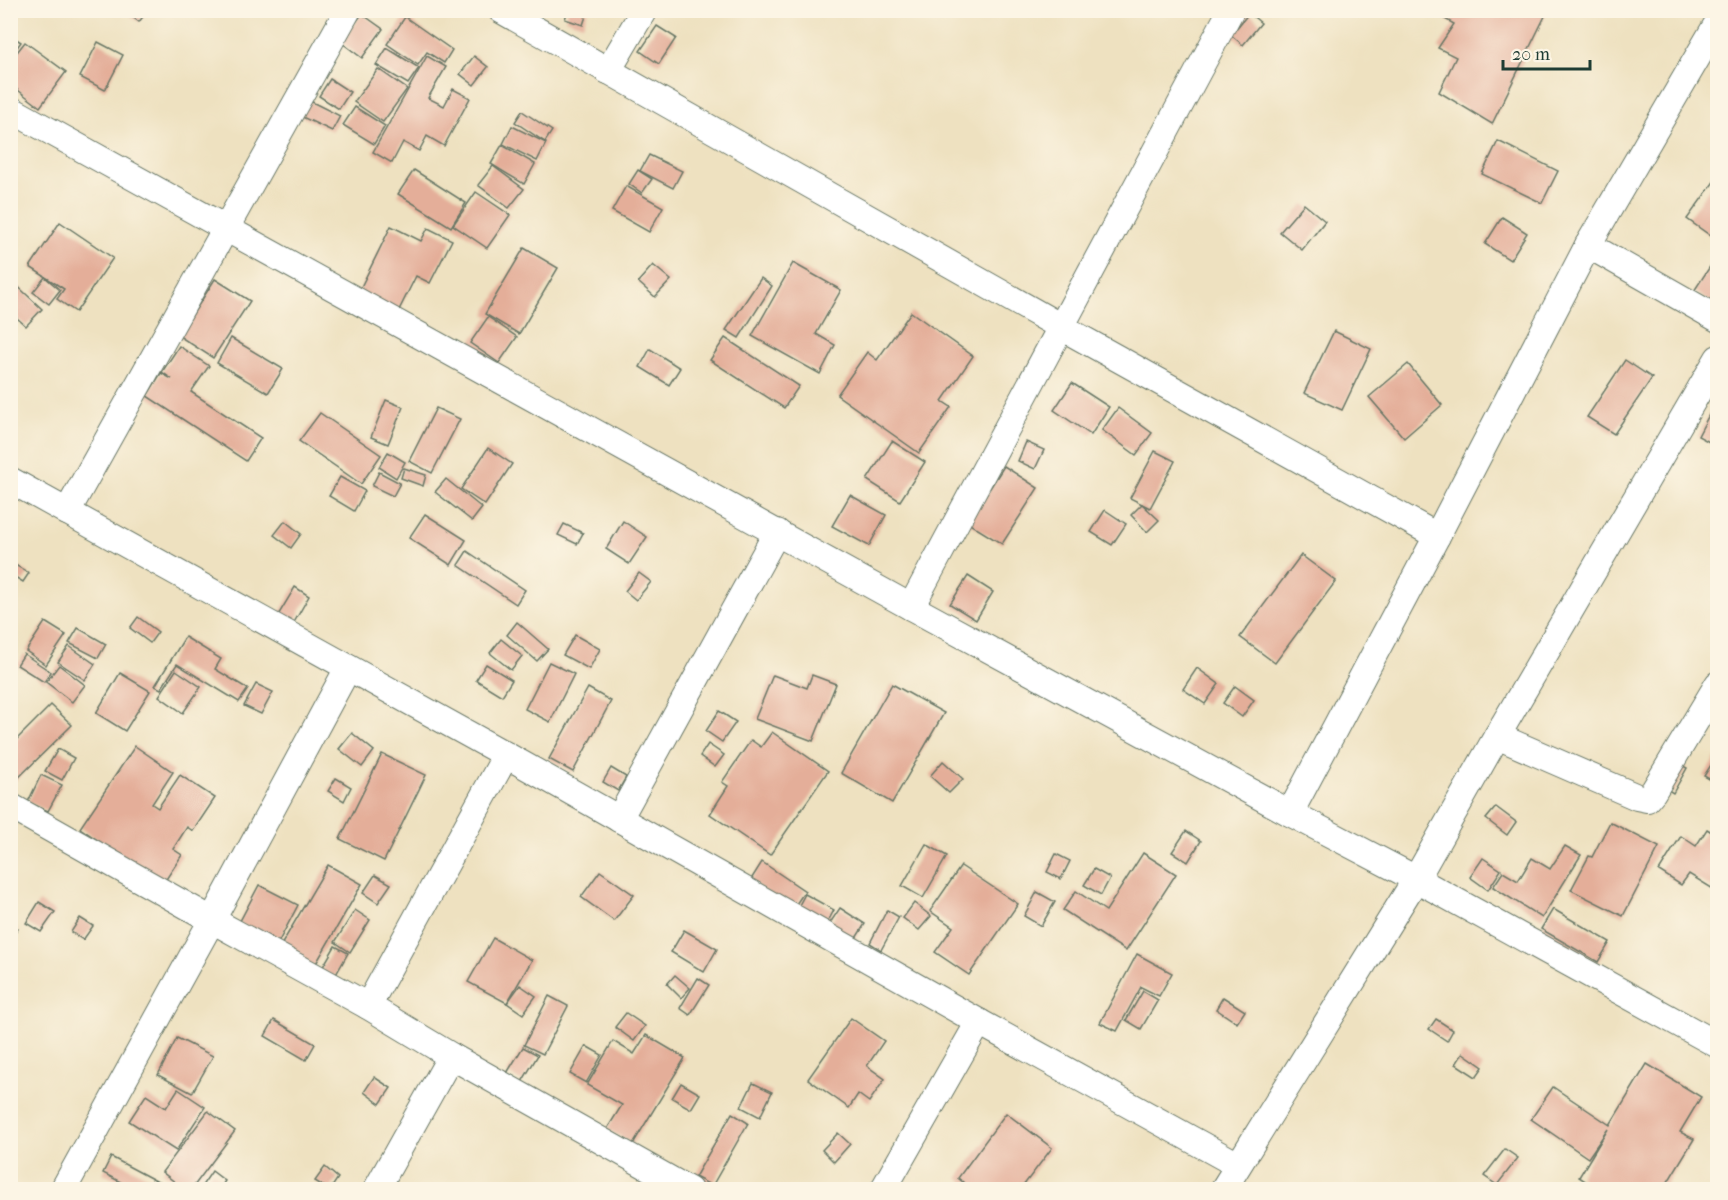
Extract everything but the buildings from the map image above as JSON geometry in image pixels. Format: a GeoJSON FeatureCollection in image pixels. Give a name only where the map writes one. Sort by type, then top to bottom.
{"type":"FeatureCollection","features":[{"type":"Feature","properties":{"kind":"street"},"geometry":{"type":"LineString","coordinates":[[67,512],[348,10]]}},
{"type":"Feature","properties":{"kind":"street"},"geometry":{"type":"LineString","coordinates":[[501,10],[1063,328],[1437,536]]}},
{"type":"Feature","properties":{"kind":"street"},"geometry":{"type":"LineString","coordinates":[[608,71],[644,10]]}},
{"type":"Feature","properties":{"kind":"street"},"geometry":{"type":"LineString","coordinates":[[911,607],[1063,328],[1231,10]]}},
{"type":"Feature","properties":{"kind":"street"},"geometry":{"type":"LineString","coordinates":[[1290,813],[1588,245],[1718,22]]}},
{"type":"Feature","properties":{"kind":"street"},"geometry":{"type":"LineString","coordinates":[[10,109],[911,607],[1416,879],[1718,1045]]}},
{"type":"Feature","properties":{"kind":"street"},"geometry":{"type":"LineString","coordinates":[[1588,245],[1718,319]]}},
{"type":"Feature","properties":{"kind":"street"},"geometry":{"type":"LineString","coordinates":[[1223,1190],[1416,879],[1718,358]]}},
{"type":"Feature","properties":{"kind":"street"},"geometry":{"type":"LineString","coordinates":[[10,480],[1238,1165]]}},
{"type":"Feature","properties":{"kind":"street"},"geometry":{"type":"LineString","coordinates":[[620,819],[777,532]]}},
{"type":"Feature","properties":{"kind":"street"},"geometry":{"type":"LineString","coordinates":[[63,1190],[348,668]]}},
{"type":"Feature","properties":{"kind":"street"},"geometry":{"type":"LineString","coordinates":[[1497,736],[1637,797],[1647,799],[1718,684]]}},
{"type":"Feature","properties":{"kind":"street"},"geometry":{"type":"LineString","coordinates":[[368,1006],[506,755]]}},
{"type":"Feature","properties":{"kind":"street"},"geometry":{"type":"LineString","coordinates":[[10,806],[368,1006],[451,1056],[689,1190]]}},
{"type":"Feature","properties":{"kind":"street"},"geometry":{"type":"LineString","coordinates":[[883,1190],[980,1022]]}},
{"type":"Feature","properties":{"kind":"street"},"geometry":{"type":"LineString","coordinates":[[376,1190],[451,1056]]}}]}
